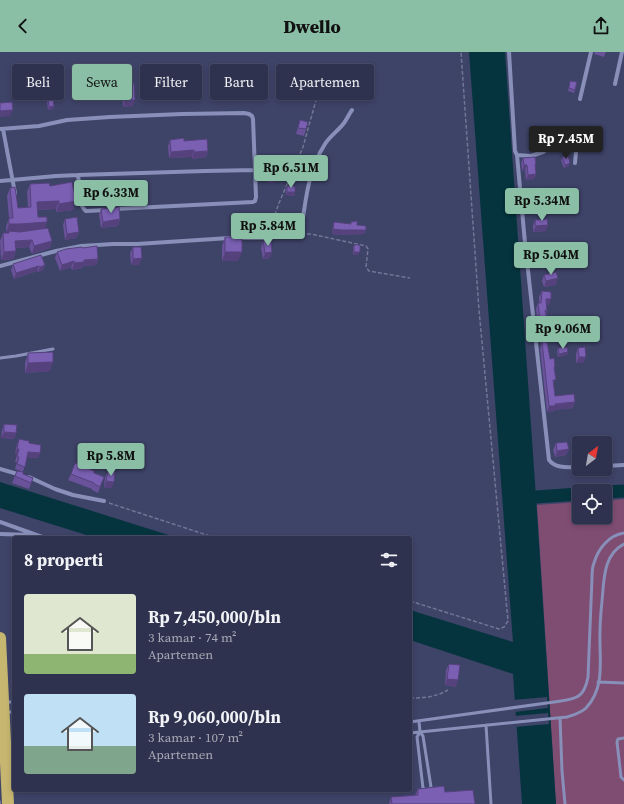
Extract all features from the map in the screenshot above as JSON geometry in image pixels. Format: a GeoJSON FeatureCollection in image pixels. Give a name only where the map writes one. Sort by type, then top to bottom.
{"type":"FeatureCollection","features":[{"type":"Feature","properties":{"kind":"highway"},"geometry":{"type":"LineString","coordinates":[[0,638],[9,707],[5,760],[8,804]]}},
{"type":"Feature","properties":{"kind":"street"},"geometry":{"type":"LineString","coordinates":[[509,52],[515,151],[517,155],[525,243],[549,460],[558,467],[572,466]]}},
{"type":"Feature","properties":{"kind":"street"},"geometry":{"type":"LineString","coordinates":[[580,99],[591,52]]}},
{"type":"Feature","properties":{"kind":"street"},"geometry":{"type":"LineString","coordinates":[[615,84],[622,52]]}},
{"type":"Feature","properties":{"kind":"street"},"geometry":{"type":"LineString","coordinates":[[0,266],[56,250],[81,246],[137,244],[215,238],[268,237],[301,233],[312,170],[325,143],[343,124],[352,110]]}},
{"type":"Feature","properties":{"kind":"street"},"geometry":{"type":"LineString","coordinates":[[15,195],[2,129],[39,126],[68,120],[110,117],[247,113],[252,116],[253,119],[256,199],[253,202],[86,211],[82,206],[78,175]]}},
{"type":"Feature","properties":{"kind":"street"},"geometry":{"type":"LineString","coordinates":[[517,155],[532,156],[542,152],[565,137],[572,138],[578,146],[575,163]]}},
{"type":"Feature","properties":{"kind":"street"},"geometry":{"type":"LineString","coordinates":[[0,181],[78,175],[255,170]]}},
{"type":"Feature","properties":{"kind":"street"},"geometry":{"type":"LineString","coordinates":[[612,466],[624,465]]}},
{"type":"Feature","properties":{"kind":"street"},"geometry":{"type":"LineString","coordinates":[[0,469],[25,476],[73,495],[104,502]]}},
{"type":"Feature","properties":{"kind":"street"},"geometry":{"type":"LineString","coordinates":[[0,522],[37,535]]}},
{"type":"Feature","properties":{"kind":"street"},"geometry":{"type":"LineString","coordinates":[[0,534],[37,535]]}},
{"type":"Feature","properties":{"kind":"lane"},"geometry":{"type":"LineString","coordinates":[[0,358],[53,349]]}},
{"type":"Feature","properties":{"kind":"lane"},"geometry":{"type":"LineString","coordinates":[[412,722],[554,702],[576,698],[583,693],[588,677],[592,578],[594,563],[603,544],[611,538],[624,533]]}},
{"type":"Feature","properties":{"kind":"lane"},"geometry":{"type":"LineString","coordinates":[[412,732],[554,719],[578,714],[585,710],[592,701],[600,674],[600,632],[606,567],[616,550],[624,544]]}},
{"type":"Feature","properties":{"kind":"lane"},"geometry":{"type":"LineString","coordinates":[[598,682],[624,683]]}},
{"type":"Feature","properties":{"kind":"lane"},"geometry":{"type":"LineString","coordinates":[[560,718],[565,804]]}},
{"type":"Feature","properties":{"kind":"lane"},"geometry":{"type":"LineString","coordinates":[[419,721],[420,732],[423,736],[431,786],[426,790],[423,788],[417,737],[420,732]]}},
{"type":"Feature","properties":{"kind":"lane"},"geometry":{"type":"LineString","coordinates":[[486,725],[491,804]]}},
{"type":"Feature","properties":{"kind":"lane"},"geometry":{"type":"LineString","coordinates":[[624,738],[620,738],[617,742],[621,777],[624,780]]}},
{"type":"Feature","properties":{"kind":"path"},"geometry":{"type":"LineString","coordinates":[[412,602],[499,630],[508,622],[478,310],[461,52]]}},
{"type":"Feature","properties":{"kind":"path"},"geometry":{"type":"LineString","coordinates":[[268,237],[279,203],[303,147],[316,100]]}},
{"type":"Feature","properties":{"kind":"path"},"geometry":{"type":"LineString","coordinates":[[304,234],[311,234],[366,246],[368,249],[366,267],[369,271],[410,278]]}},
{"type":"Feature","properties":{"kind":"path"},"geometry":{"type":"LineString","coordinates":[[104,502],[210,536]]}},
{"type":"Feature","properties":{"kind":"path"},"geometry":{"type":"LineString","coordinates":[[412,698],[425,698],[448,690]]}},
{"type":"Feature","properties":{"kind":"shaded area"},"geometry":{"type":"Polygon","coordinates":[[[624,499],[624,804],[556,804],[537,505],[572,502],[572,524],[612,524],[612,500],[624,499]]]}},
{"type":"Feature","properties":{"kind":"water"},"geometry":{"type":"Polygon","coordinates":[[[469,52],[505,52],[556,804],[522,804],[513,674],[412,641],[412,611],[513,642],[469,52]]]}},
{"type":"Feature","properties":{"kind":"water"},"geometry":{"type":"Polygon","coordinates":[[[0,482],[172,536],[90,536],[0,508],[0,482]]]}},
{"type":"Feature","properties":{"kind":"pier"},"geometry":{"type":"Polygon","coordinates":[[[547,697],[548,708],[514,712],[513,700],[547,697]]]}},
{"type":"Feature","properties":{"kind":"pier"},"geometry":{"type":"Polygon","coordinates":[[[548,713],[549,724],[515,727],[514,716],[548,713]]]}},
{"type":"Feature","properties":{"kind":"building"},"geometry":{"type":"Polygon","coordinates":[[[570,81],[577,82],[575,90],[569,88],[570,81]]]}},
{"type":"Feature","properties":{"kind":"building"},"geometry":{"type":"Polygon","coordinates":[[[132,83],[134,83],[135,100],[132,100],[132,83]]]}},
{"type":"Feature","properties":{"kind":"building"},"geometry":{"type":"Polygon","coordinates":[[[48,100],[53,100],[54,106],[49,107],[48,100]]]}},
{"type":"Feature","properties":{"kind":"building"},"geometry":{"type":"Polygon","coordinates":[[[12,102],[13,110],[0,111],[0,103],[12,102]]]}},
{"type":"Feature","properties":{"kind":"building"},"geometry":{"type":"Polygon","coordinates":[[[300,120],[308,122],[306,129],[298,128],[300,120]]]}},
{"type":"Feature","properties":{"kind":"building"},"geometry":{"type":"Polygon","coordinates":[[[184,138],[184,141],[207,139],[208,151],[194,152],[194,150],[171,152],[170,140],[184,138]]]}},
{"type":"Feature","properties":{"kind":"building"},"geometry":{"type":"Polygon","coordinates":[[[568,155],[570,163],[565,165],[562,157],[568,155]]]}},
{"type":"Feature","properties":{"kind":"building"},"geometry":{"type":"Polygon","coordinates":[[[535,157],[536,174],[528,175],[527,165],[524,165],[523,158],[535,157]]]}},
{"type":"Feature","properties":{"kind":"building"},"geometry":{"type":"Polygon","coordinates":[[[269,167],[275,167],[276,177],[270,177],[269,167]]]}},
{"type":"Feature","properties":{"kind":"building"},"geometry":{"type":"Polygon","coordinates":[[[72,182],[76,201],[59,204],[59,201],[37,202],[38,217],[47,217],[47,222],[9,224],[9,218],[13,218],[10,188],[15,187],[18,208],[31,207],[30,184],[49,183],[50,186],[72,182]]]}},
{"type":"Feature","properties":{"kind":"building"},"geometry":{"type":"Polygon","coordinates":[[[287,186],[295,186],[295,192],[287,192],[287,186]]]}},
{"type":"Feature","properties":{"kind":"building"},"geometry":{"type":"Polygon","coordinates":[[[540,188],[542,194],[534,197],[532,191],[540,188]]]}},
{"type":"Feature","properties":{"kind":"building"},"geometry":{"type":"Polygon","coordinates":[[[119,207],[120,219],[103,222],[101,209],[119,207]]]}},
{"type":"Feature","properties":{"kind":"building"},"geometry":{"type":"Polygon","coordinates":[[[77,217],[79,232],[67,234],[65,219],[77,217]]]}},
{"type":"Feature","properties":{"kind":"building"},"geometry":{"type":"Polygon","coordinates":[[[547,219],[548,225],[536,226],[535,220],[547,219]]]}},
{"type":"Feature","properties":{"kind":"building"},"geometry":{"type":"Polygon","coordinates":[[[357,221],[357,225],[366,226],[366,230],[333,229],[334,222],[351,224],[351,222],[357,221]]]}},
{"type":"Feature","properties":{"kind":"building"},"geometry":{"type":"Polygon","coordinates":[[[48,228],[52,241],[34,246],[32,240],[15,241],[16,251],[4,252],[3,233],[9,233],[9,231],[20,232],[48,228]]]}},
{"type":"Feature","properties":{"kind":"building"},"geometry":{"type":"Polygon","coordinates":[[[225,237],[242,237],[242,252],[225,252],[225,237]]]}},
{"type":"Feature","properties":{"kind":"building"},"geometry":{"type":"Polygon","coordinates":[[[263,241],[271,241],[272,252],[265,253],[263,241]]]}},
{"type":"Feature","properties":{"kind":"building"},"geometry":{"type":"Polygon","coordinates":[[[354,245],[360,245],[360,252],[354,252],[354,245]]]}},
{"type":"Feature","properties":{"kind":"building"},"geometry":{"type":"Polygon","coordinates":[[[97,246],[98,259],[84,260],[84,262],[74,263],[74,261],[62,265],[57,252],[66,249],[97,246]]]}},
{"type":"Feature","properties":{"kind":"building"},"geometry":{"type":"Polygon","coordinates":[[[547,246],[549,253],[539,256],[537,249],[547,246]]]}},
{"type":"Feature","properties":{"kind":"building"},"geometry":{"type":"Polygon","coordinates":[[[133,247],[141,247],[142,258],[133,259],[133,247]]]}},
{"type":"Feature","properties":{"kind":"building"},"geometry":{"type":"Polygon","coordinates":[[[41,255],[45,265],[16,273],[13,264],[41,255]]]}},
{"type":"Feature","properties":{"kind":"building"},"geometry":{"type":"Polygon","coordinates":[[[556,272],[558,278],[546,281],[544,275],[556,272]]]}},
{"type":"Feature","properties":{"kind":"building"},"geometry":{"type":"Polygon","coordinates":[[[542,291],[551,292],[551,299],[546,299],[547,313],[545,310],[550,336],[542,337],[538,303],[541,303],[542,291]]]}},
{"type":"Feature","properties":{"kind":"building"},"geometry":{"type":"Polygon","coordinates":[[[569,321],[576,329],[568,336],[561,328],[569,321]]]}},
{"type":"Feature","properties":{"kind":"building"},"geometry":{"type":"Polygon","coordinates":[[[542,342],[547,342],[550,359],[554,358],[556,380],[553,380],[555,396],[574,394],[575,402],[549,406],[542,342]]]}},
{"type":"Feature","properties":{"kind":"building"},"geometry":{"type":"Polygon","coordinates":[[[567,347],[568,352],[559,354],[558,348],[567,347]]]}},
{"type":"Feature","properties":{"kind":"building"},"geometry":{"type":"Polygon","coordinates":[[[585,347],[586,357],[579,357],[578,348],[585,347]]]}},
{"type":"Feature","properties":{"kind":"building"},"geometry":{"type":"Polygon","coordinates":[[[53,352],[53,362],[28,363],[28,353],[53,352]]]}},
{"type":"Feature","properties":{"kind":"building"},"geometry":{"type":"Polygon","coordinates":[[[4,424],[17,425],[16,433],[4,432],[4,424]]]}},
{"type":"Feature","properties":{"kind":"building"},"geometry":{"type":"Polygon","coordinates":[[[19,439],[29,441],[29,443],[41,445],[40,453],[28,452],[25,467],[17,464],[19,457],[17,457],[19,449],[17,449],[19,439]]]}},
{"type":"Feature","properties":{"kind":"building"},"geometry":{"type":"Polygon","coordinates":[[[567,442],[569,449],[557,451],[556,443],[567,442]]]}},
{"type":"Feature","properties":{"kind":"building"},"geometry":{"type":"Polygon","coordinates":[[[75,463],[104,477],[100,487],[71,474],[75,463]]]}},
{"type":"Feature","properties":{"kind":"building"},"geometry":{"type":"Polygon","coordinates":[[[17,471],[23,472],[23,474],[33,478],[31,483],[15,476],[17,471]]]}},
{"type":"Feature","properties":{"kind":"building"},"geometry":{"type":"Polygon","coordinates":[[[108,471],[115,472],[114,482],[106,481],[108,471]]]}},
{"type":"Feature","properties":{"kind":"building"},"geometry":{"type":"Polygon","coordinates":[[[449,664],[460,665],[458,680],[447,679],[449,664]]]}},
{"type":"Feature","properties":{"kind":"building"},"geometry":{"type":"Polygon","coordinates":[[[444,786],[445,792],[473,790],[475,804],[392,804],[391,797],[418,795],[418,789],[444,786]]]}},
{"type":"Feature","properties":{"kind":"waterway"},"geometry":{"type":"LineString","coordinates":[[612,492],[624,491]]}},
{"type":"Feature","properties":{"kind":"waterway"},"geometry":{"type":"LineString","coordinates":[[536,497],[572,494]]}}]}
